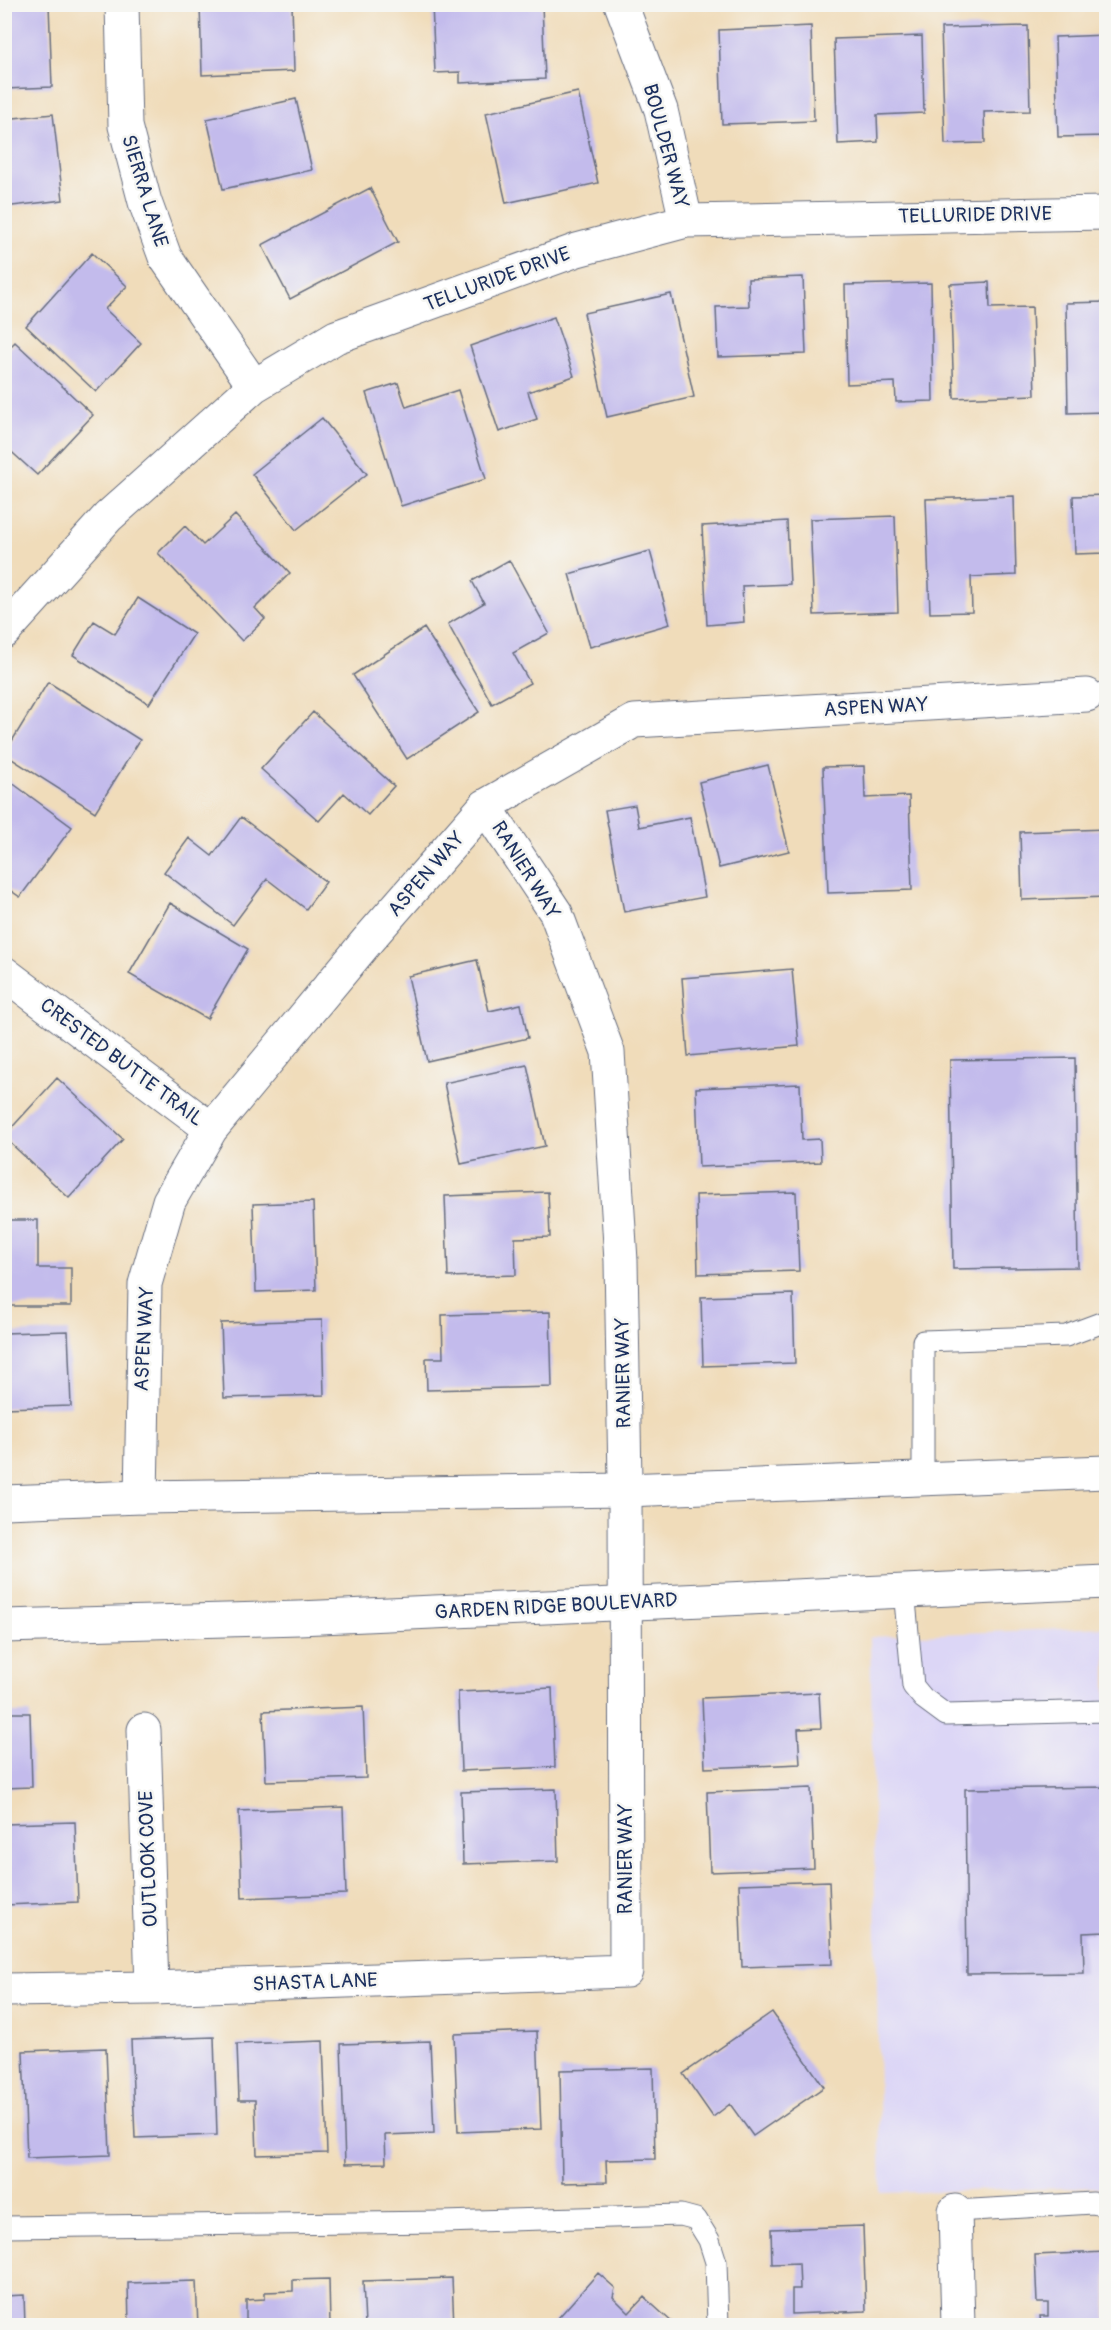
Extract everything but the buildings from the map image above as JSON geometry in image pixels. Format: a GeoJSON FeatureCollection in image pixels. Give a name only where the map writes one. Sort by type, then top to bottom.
{"type":"FeatureCollection","features":[{"type":"Feature","properties":{"kind":"street","name":"SIERRA LANE"},"geometry":{"type":"LineString","coordinates":[[122,4],[125,126],[145,202],[165,257],[254,386]]}},
{"type":"Feature","properties":{"kind":"street","name":"BOULDER WAY"},"geometry":{"type":"LineString","coordinates":[[621,4],[661,110],[686,221]]}},
{"type":"Feature","properties":{"kind":"street","name":"TELLURIDE DRIVE"},"geometry":{"type":"LineString","coordinates":[[4,632],[108,517],[254,386],[336,337],[577,250],[686,221],[1107,213]]}},
{"type":"Feature","properties":{"kind":"street","name":"ASPEN WAY"},"geometry":{"type":"LineString","coordinates":[[141,1497],[145,1284],[170,1201],[212,1129],[368,940],[485,806],[634,721],[1087,695]]}},
{"type":"Feature","properties":{"kind":"street","name":"RANIER WAY"},"geometry":{"type":"LineString","coordinates":[[485,806],[556,913],[608,1052],[621,1261],[625,1490],[626,1971]]}},
{"type":"Feature","properties":{"kind":"street","name":"CRESTED BUTTE TRAIL"},"geometry":{"type":"LineString","coordinates":[[4,973],[212,1129]]}},
{"type":"Feature","properties":{"kind":"street"},"geometry":{"type":"LineString","coordinates":[[4,1502],[141,1497],[625,1490],[1107,1472]]}},
{"type":"Feature","properties":{"kind":"street","name":"GARDEN RIDGE BOULEVARD"},"geometry":{"type":"LineString","coordinates":[[4,1626],[299,1618],[1107,1582]]}},
{"type":"Feature","properties":{"kind":"street","name":"OUTLOOK COVE"},"geometry":{"type":"LineString","coordinates":[[144,1730],[152,1988]]}},
{"type":"Feature","properties":{"kind":"street","name":"SHASTA LANE"},"geometry":{"type":"LineString","coordinates":[[4,1990],[152,1988],[626,1971]]}},
{"type":"Feature","properties":{"kind":"street"},"geometry":{"type":"LineString","coordinates":[[955,2211],[958,2325]]}},
{"type":"Feature","properties":{"kind":"lane"},"geometry":{"type":"LineString","coordinates":[[923,1479],[923,1341],[1066,1336],[1107,1321]]}},
{"type":"Feature","properties":{"kind":"lane"},"geometry":{"type":"LineString","coordinates":[[904,1590],[913,1686],[923,1698],[946,1714],[1107,1711]]}},
{"type":"Feature","properties":{"kind":"lane"},"geometry":{"type":"LineString","coordinates":[[955,2211],[1093,2203],[1107,2206]]}},
{"type":"Feature","properties":{"kind":"lane"},"geometry":{"type":"LineString","coordinates":[[4,2227],[432,2222],[681,2215],[696,2219],[709,2240],[716,2262],[718,2325]]}},
{"type":"Feature","properties":{"kind":"shaded area"},"geometry":{"type":"Polygon","coordinates":[[[1106,1627],[1106,2187],[881,2193],[870,1637],[1106,1627]]]}}]}
